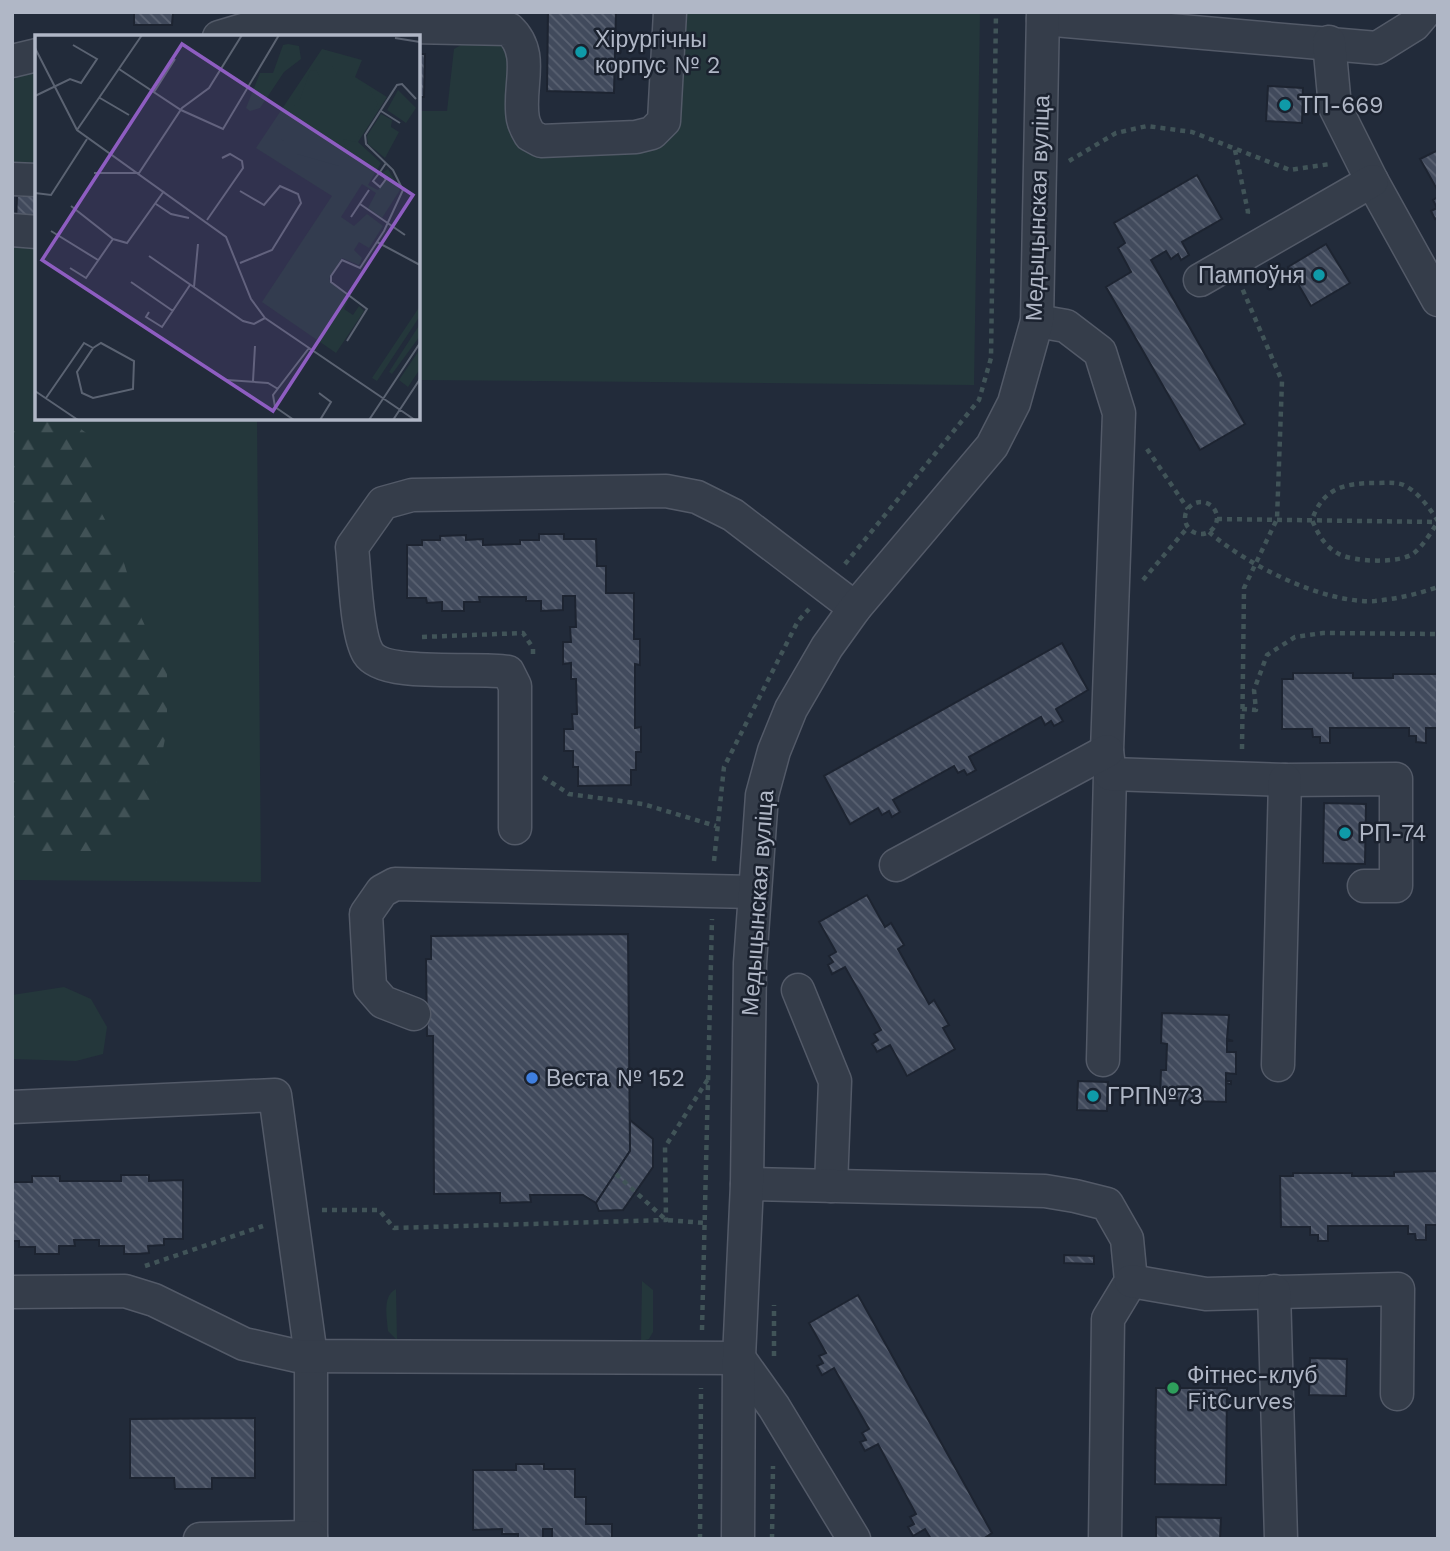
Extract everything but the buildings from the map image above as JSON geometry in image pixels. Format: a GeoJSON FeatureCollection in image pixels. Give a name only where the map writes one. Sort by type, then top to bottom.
{"type":"FeatureCollection","features":[{"type":"Feature","properties":{"kind":"street"},"geometry":{"type":"LineString","coordinates":[[213,35],[214,12]]}},
{"type":"Feature","properties":{"kind":"street"},"geometry":{"type":"LineString","coordinates":[[226,35],[264,24],[333,18],[509,29],[519,38],[524,50],[523,120],[530,135],[541,141],[636,137],[652,133],[664,121],[670,12]]}},
{"type":"Feature","properties":{"kind":"street"},"geometry":{"type":"LineString","coordinates":[[1043,16],[1377,48],[1414,25],[1425,12]]}},
{"type":"Feature","properties":{"kind":"street","name":"Медыцынская вуліца"},"geometry":{"type":"LineString","coordinates":[[738,1539],[739,1358],[747,1184],[750,963],[762,795],[774,751],[791,709],[827,647],[855,608],[992,446],[1014,403],[1037,321],[1043,16]]}},
{"type":"Feature","properties":{"kind":"street"},"geometry":{"type":"LineString","coordinates":[[1329,42],[1335,107],[1372,181],[1438,300]]}},
{"type":"Feature","properties":{"kind":"street"},"geometry":{"type":"LineString","coordinates":[[12,61],[35,55]]}},
{"type":"Feature","properties":{"kind":"street"},"geometry":{"type":"LineString","coordinates":[[12,179],[35,180]]}},
{"type":"Feature","properties":{"kind":"street"},"geometry":{"type":"LineString","coordinates":[[1200,280],[1372,181]]}},
{"type":"Feature","properties":{"kind":"street"},"geometry":{"type":"LineString","coordinates":[[12,230],[35,232]]}},
{"type":"Feature","properties":{"kind":"street"},"geometry":{"type":"LineString","coordinates":[[1037,321],[1066,326],[1100,352],[1119,413],[1108,763],[1103,1060]]}},
{"type":"Feature","properties":{"kind":"street"},"geometry":{"type":"LineString","coordinates":[[515,828],[515,686],[508,672],[492,669],[402,669],[378,663],[368,653],[362,636],[352,547],[383,502],[412,495],[640,491],[666,491],[697,497],[733,515],[855,608]]}},
{"type":"Feature","properties":{"kind":"street"},"geometry":{"type":"LineString","coordinates":[[896,865],[1108,763],[1285,780],[1396,779],[1396,886],[1364,886]]}},
{"type":"Feature","properties":{"kind":"street"},"geometry":{"type":"LineString","coordinates":[[1278,1065],[1285,780]]}},
{"type":"Feature","properties":{"kind":"street"},"geometry":{"type":"LineString","coordinates":[[414,1014],[383,1002],[370,987],[366,915],[382,891],[395,884],[753,892]]}},
{"type":"Feature","properties":{"kind":"street"},"geometry":{"type":"LineString","coordinates":[[798,990],[835,1081],[831,1186]]}},
{"type":"Feature","properties":{"kind":"street"},"geometry":{"type":"LineString","coordinates":[[12,1107],[275,1095],[311,1356],[311,1538],[200,1539]]}},
{"type":"Feature","properties":{"kind":"street"},"geometry":{"type":"LineString","coordinates":[[747,1184],[1045,1191],[1107,1204],[1127,1239],[1131,1281],[1108,1319],[1105,1539]]}},
{"type":"Feature","properties":{"kind":"street"},"geometry":{"type":"LineString","coordinates":[[1131,1281],[1206,1294],[1398,1289],[1397,1394]]}},
{"type":"Feature","properties":{"kind":"street"},"geometry":{"type":"LineString","coordinates":[[12,1292],[125,1291],[154,1300],[244,1344],[297,1356],[739,1358],[774,1407],[854,1539]]}},
{"type":"Feature","properties":{"kind":"street"},"geometry":{"type":"LineString","coordinates":[[1274,1291],[1281,1539]]}},
{"type":"Feature","properties":{"kind":"path"},"geometry":{"type":"LineString","coordinates":[[1069,161],[1116,132],[1147,125],[1192,132],[1290,170],[1325,166],[1358,153]]}},
{"type":"Feature","properties":{"kind":"path"},"geometry":{"type":"LineString","coordinates":[[1069,147],[1069,174]]}},
{"type":"Feature","properties":{"kind":"path"},"geometry":{"type":"LineString","coordinates":[[1235,150],[1248,212],[1231,263],[1282,381],[1277,519],[1244,588],[1241,761]]}},
{"type":"Feature","properties":{"kind":"path"},"geometry":{"type":"LineString","coordinates":[[1143,443],[1188,509]]}},
{"type":"Feature","properties":{"kind":"path"},"geometry":{"type":"LineString","coordinates":[[1398,482],[1410,488],[1437,519],[1413,554],[1399,560],[1355,559],[1338,554],[1320,539],[1312,520],[1316,509],[1329,493],[1352,483],[1398,482]]}},
{"type":"Feature","properties":{"kind":"path"},"geometry":{"type":"LineString","coordinates":[[1196,503],[1205,503],[1215,510],[1217,519],[1216,525],[1209,532],[1198,534],[1188,527],[1185,518],[1188,509],[1196,503]]}},
{"type":"Feature","properties":{"kind":"path"},"geometry":{"type":"LineString","coordinates":[[1217,519],[1437,519]]}},
{"type":"Feature","properties":{"kind":"path"},"geometry":{"type":"LineString","coordinates":[[1138,586],[1188,527]]}},
{"type":"Feature","properties":{"kind":"path"},"geometry":{"type":"LineString","coordinates":[[1209,532],[1256,565],[1330,597],[1373,601],[1438,587]]}},
{"type":"Feature","properties":{"kind":"path"},"geometry":{"type":"LineString","coordinates":[[415,637],[523,633],[533,648],[534,661]]}},
{"type":"Feature","properties":{"kind":"path"},"geometry":{"type":"LineString","coordinates":[[1242,709],[1256,710],[1254,690],[1267,655],[1295,637],[1323,633],[1438,634]]}},
{"type":"Feature","properties":{"kind":"path"},"geometry":{"type":"LineString","coordinates":[[542,764],[543,777],[569,794],[643,804],[716,826]]}},
{"type":"Feature","properties":{"kind":"path"},"geometry":{"type":"LineString","coordinates":[[666,1220],[665,1147],[708,1079]]}},
{"type":"Feature","properties":{"kind":"path"},"geometry":{"type":"LineString","coordinates":[[616,1174],[666,1220]]}},
{"type":"Feature","properties":{"kind":"path"},"geometry":{"type":"LineString","coordinates":[[132,1266],[146,1266],[307,1210],[379,1210],[394,1228],[666,1220],[705,1223]]}},
{"type":"Feature","properties":{"kind":"path"},"geometry":{"type":"LineString","coordinates":[[774,1296],[774,1407]]}},
{"type":"Feature","properties":{"kind":"path"},"geometry":{"type":"LineString","coordinates":[[772,1539],[773,1460]]}},
{"type":"Feature","properties":{"kind":"green space"},"geometry":{"type":"Polygon","coordinates":[[[677,12],[980,12],[974,385],[420,380],[420,111],[447,111],[454,49],[470,42],[484,40],[513,52],[516,143],[635,143],[657,139],[677,12]]]}},
{"type":"Feature","properties":{"kind":"green space"},"geometry":{"type":"Polygon","coordinates":[[[35,65],[35,177],[12,183],[12,84],[18,74],[35,65]]]}},
{"type":"Feature","properties":{"kind":"green space"},"geometry":{"type":"Polygon","coordinates":[[[12,244],[35,244],[35,420],[257,420],[261,882],[12,880],[12,244]]]}},
{"type":"Feature","properties":{"kind":"green space"},"geometry":{"type":"Polygon","coordinates":[[[28,416],[35,416],[35,420],[69,420],[93,438],[101,464],[94,499],[118,544],[141,617],[167,674],[167,729],[155,789],[137,826],[95,851],[35,851],[12,837],[12,433],[28,416]]]}},
{"type":"Feature","properties":{"kind":"green space"},"geometry":{"type":"Polygon","coordinates":[[[64,987],[91,999],[107,1027],[103,1054],[76,1061],[12,1059],[12,995],[64,987]]]}},
{"type":"Feature","properties":{"kind":"green space"},"geometry":{"type":"Polygon","coordinates":[[[642,1281],[653,1290],[653,1332],[649,1339],[641,1341],[642,1281]]]}},
{"type":"Feature","properties":{"kind":"green space"},"geometry":{"type":"Polygon","coordinates":[[[396,1289],[397,1340],[388,1331],[386,1313],[389,1297],[396,1289]]]}},
{"type":"Feature","properties":{"kind":"place","name":"Хірургічны корпус № 2"},"geometry":{"type":"Point","coordinates":[581,52]}},
{"type":"Feature","properties":{"kind":"place","name":"ТП-669"},"geometry":{"type":"Point","coordinates":[1285,105]}},
{"type":"Feature","properties":{"kind":"place","name":"Пампоўня"},"geometry":{"type":"Point","coordinates":[1319,275]}},
{"type":"Feature","properties":{"kind":"place","name":"РП-74"},"geometry":{"type":"Point","coordinates":[1345,833]}},
{"type":"Feature","properties":{"kind":"place","name":"Веста № 152"},"geometry":{"type":"Point","coordinates":[532,1078]}},
{"type":"Feature","properties":{"kind":"place","name":"ГРП№73"},"geometry":{"type":"Point","coordinates":[1093,1096]}},
{"type":"Feature","properties":{"kind":"place","name":"Фітнес-клуб FitCurves"},"geometry":{"type":"Point","coordinates":[1173,1388]}}]}
